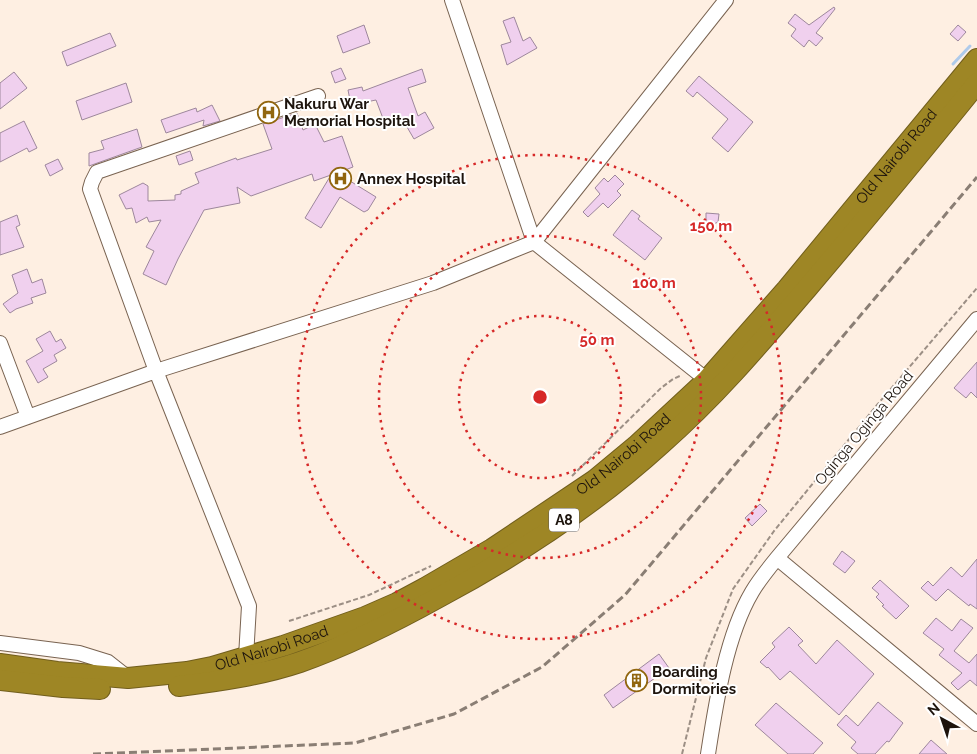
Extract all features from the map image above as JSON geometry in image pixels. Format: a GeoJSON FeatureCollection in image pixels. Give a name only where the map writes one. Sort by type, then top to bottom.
{"type":"FeatureCollection","features":[{"type":"Feature","properties":{"kind":"highway","name":"Old Nairobi Road"},"geometry":{"type":"LineString","coordinates":[[0,664],[57,672],[128,678],[188,672],[246,657],[365,617],[397,603],[449,575],[595,480],[643,440],[707,380],[787,290],[977,59]]}},
{"type":"Feature","properties":{"kind":"highway","name":"Old Nairobi Road"},"geometry":{"type":"LineString","coordinates":[[0,680],[63,687],[137,690],[216,681],[254,674],[300,662],[349,642],[480,575],[521,549],[608,488],[663,443],[722,387],[845,244],[977,83]]}},
{"type":"Feature","properties":{"kind":"street"},"geometry":{"type":"LineString","coordinates":[[452,0],[534,242],[707,380]]}},
{"type":"Feature","properties":{"kind":"street"},"geometry":{"type":"LineString","coordinates":[[0,427],[156,371],[433,282],[534,242],[726,0]]}},
{"type":"Feature","properties":{"kind":"street"},"geometry":{"type":"LineString","coordinates":[[246,657],[249,606],[156,371],[90,189],[97,172],[318,96]]}},
{"type":"Feature","properties":{"kind":"street","name":"Oginga Oginga Road"},"geometry":{"type":"LineString","coordinates":[[708,754],[715,710],[730,645],[751,592],[777,558],[975,324]]}},
{"type":"Feature","properties":{"kind":"street"},"geometry":{"type":"LineString","coordinates":[[0,343],[28,417]]}},
{"type":"Feature","properties":{"kind":"street"},"geometry":{"type":"LineString","coordinates":[[777,558],[977,724]]}},
{"type":"Feature","properties":{"kind":"street"},"geometry":{"type":"LineString","coordinates":[[0,643],[78,653],[108,662],[128,678]]}},
{"type":"Feature","properties":{"kind":"path"},"geometry":{"type":"LineString","coordinates":[[572,476],[661,388],[684,374]]}},
{"type":"Feature","properties":{"kind":"path"},"geometry":{"type":"LineString","coordinates":[[289,621],[369,595],[438,562]]}},
{"type":"Feature","properties":{"kind":"building"},"geometry":{"type":"Polygon","coordinates":[[[834,7],[835,9],[816,33],[823,38],[816,46],[809,40],[804,47],[791,36],[796,29],[788,23],[795,14],[809,25],[834,7]]]}},
{"type":"Feature","properties":{"kind":"building"},"geometry":{"type":"Polygon","coordinates":[[[514,17],[523,41],[530,37],[537,48],[507,65],[501,45],[511,42],[503,21],[514,17]]]}},
{"type":"Feature","properties":{"kind":"building"},"geometry":{"type":"Polygon","coordinates":[[[364,25],[370,43],[343,53],[337,36],[364,25]]]}},
{"type":"Feature","properties":{"kind":"building"},"geometry":{"type":"Polygon","coordinates":[[[958,25],[966,32],[958,41],[950,34],[958,25]]]}},
{"type":"Feature","properties":{"kind":"building"},"geometry":{"type":"Polygon","coordinates":[[[110,33],[116,46],[67,66],[62,52],[110,33]]]}},
{"type":"Feature","properties":{"kind":"building"},"geometry":{"type":"Polygon","coordinates":[[[341,68],[346,79],[335,83],[331,72],[341,68]]]}},
{"type":"Feature","properties":{"kind":"building"},"geometry":{"type":"Polygon","coordinates":[[[422,69],[426,82],[408,88],[418,116],[425,112],[434,128],[414,139],[400,115],[384,121],[376,100],[351,105],[348,90],[362,87],[363,91],[422,69]]]}},
{"type":"Feature","properties":{"kind":"building"},"geometry":{"type":"Polygon","coordinates":[[[14,72],[27,88],[0,109],[0,83],[14,72]]]}},
{"type":"Feature","properties":{"kind":"building"},"geometry":{"type":"Polygon","coordinates":[[[699,76],[753,122],[728,152],[712,138],[728,119],[697,92],[693,97],[686,91],[699,76]]]}},
{"type":"Feature","properties":{"kind":"building"},"geometry":{"type":"Polygon","coordinates":[[[126,83],[132,102],[82,120],[76,101],[126,83]]]}},
{"type":"Feature","properties":{"kind":"building"},"geometry":{"type":"Polygon","coordinates":[[[212,105],[220,121],[203,126],[204,120],[166,133],[161,120],[196,108],[197,112],[212,105]]]}},
{"type":"Feature","properties":{"kind":"building"},"geometry":{"type":"Polygon","coordinates":[[[297,113],[303,130],[315,124],[324,142],[342,136],[353,167],[337,173],[376,197],[368,210],[364,212],[340,197],[321,228],[305,218],[331,175],[314,181],[312,174],[251,196],[237,187],[240,203],[204,210],[166,285],[143,274],[154,251],[146,247],[161,220],[149,222],[147,217],[136,223],[132,208],[126,209],[119,195],[143,183],[148,186],[148,201],[175,200],[175,195],[181,194],[181,191],[199,183],[195,173],[236,158],[237,160],[272,149],[263,124],[297,113]]]}},
{"type":"Feature","properties":{"kind":"building"},"geometry":{"type":"Polygon","coordinates":[[[24,121],[37,148],[29,152],[27,148],[0,162],[0,133],[24,121]]]}},
{"type":"Feature","properties":{"kind":"building"},"geometry":{"type":"Polygon","coordinates":[[[137,129],[142,147],[89,166],[89,153],[104,149],[101,141],[137,129]]]}},
{"type":"Feature","properties":{"kind":"building"},"geometry":{"type":"Polygon","coordinates":[[[190,151],[193,160],[179,165],[176,156],[190,151]]]}},
{"type":"Feature","properties":{"kind":"building"},"geometry":{"type":"Polygon","coordinates":[[[58,159],[63,169],[50,176],[45,165],[58,159]]]}},
{"type":"Feature","properties":{"kind":"building"},"geometry":{"type":"Polygon","coordinates":[[[615,175],[624,184],[617,191],[621,195],[608,208],[603,203],[588,217],[583,212],[600,194],[595,188],[604,178],[608,182],[615,175]]]}},
{"type":"Feature","properties":{"kind":"building"},"geometry":{"type":"Polygon","coordinates":[[[632,210],[640,216],[638,219],[662,238],[645,260],[613,235],[632,210]]]}},
{"type":"Feature","properties":{"kind":"building"},"geometry":{"type":"Polygon","coordinates":[[[706,213],[719,214],[718,222],[712,225],[706,224],[706,213]]]}},
{"type":"Feature","properties":{"kind":"building"},"geometry":{"type":"Polygon","coordinates":[[[17,215],[20,225],[16,227],[24,247],[0,255],[0,222],[17,215]]]}},
{"type":"Feature","properties":{"kind":"building"},"geometry":{"type":"Polygon","coordinates":[[[27,269],[32,283],[42,279],[46,293],[31,298],[33,303],[10,313],[3,304],[18,293],[12,275],[27,269]]]}},
{"type":"Feature","properties":{"kind":"building"},"geometry":{"type":"Polygon","coordinates":[[[50,331],[56,342],[61,339],[66,348],[54,355],[57,361],[43,369],[48,377],[38,383],[26,361],[43,351],[36,339],[50,331]]]}},
{"type":"Feature","properties":{"kind":"building"},"geometry":{"type":"Polygon","coordinates":[[[977,362],[977,398],[971,392],[966,398],[954,388],[977,362]]]}},
{"type":"Feature","properties":{"kind":"building"},"geometry":{"type":"Polygon","coordinates":[[[760,504],[767,511],[752,526],[745,518],[760,504]]]}},
{"type":"Feature","properties":{"kind":"building"},"geometry":{"type":"Polygon","coordinates":[[[842,551],[855,561],[845,573],[833,564],[842,551]]]}},
{"type":"Feature","properties":{"kind":"building"},"geometry":{"type":"Polygon","coordinates":[[[977,559],[977,609],[970,604],[969,606],[948,589],[936,601],[921,588],[928,581],[933,586],[951,567],[962,577],[977,559]]]}},
{"type":"Feature","properties":{"kind":"building"},"geometry":{"type":"Polygon","coordinates":[[[880,580],[909,606],[896,619],[882,606],[884,605],[876,597],[879,594],[872,588],[880,580]]]}},
{"type":"Feature","properties":{"kind":"building"},"geometry":{"type":"Polygon","coordinates":[[[936,618],[952,631],[961,619],[973,628],[954,651],[969,663],[977,654],[977,686],[970,680],[958,690],[951,683],[962,673],[939,655],[944,649],[923,633],[936,618]]]}},
{"type":"Feature","properties":{"kind":"building"},"geometry":{"type":"Polygon","coordinates":[[[789,627],[803,641],[798,645],[816,664],[837,640],[874,674],[839,715],[790,671],[780,680],[768,667],[760,662],[775,647],[772,643],[789,627]]]}},
{"type":"Feature","properties":{"kind":"building","name":"Boarding Dormitories"},"geometry":{"type":"Polygon","coordinates":[[[659,654],[669,668],[613,708],[604,695],[659,654]]]}},
{"type":"Feature","properties":{"kind":"building"},"geometry":{"type":"Polygon","coordinates":[[[878,702],[903,723],[889,742],[887,741],[875,754],[858,754],[851,748],[856,742],[837,725],[846,715],[858,726],[878,702]]]}},
{"type":"Feature","properties":{"kind":"building"},"geometry":{"type":"Polygon","coordinates":[[[776,703],[823,743],[813,754],[788,754],[755,725],[776,703]]]}},
{"type":"Feature","properties":{"kind":"building"},"geometry":{"type":"Polygon","coordinates":[[[931,740],[947,754],[919,754],[931,740]]]}},
{"type":"Feature","properties":{"kind":"waterway"},"geometry":{"type":"LineString","coordinates":[[953,64],[970,46]]}},
{"type":"Feature","properties":{"kind":"railway"},"geometry":{"type":"LineString","coordinates":[[93,754],[355,743],[454,714],[542,667],[625,595],[977,177]]}},
{"type":"Feature","properties":{"kind":"place","name":"Nakuru War Memorial Hospital"},"geometry":{"type":"Point","coordinates":[268,113]}},
{"type":"Feature","properties":{"kind":"place","name":"Annex Hospital"},"geometry":{"type":"Point","coordinates":[341,179]}},
{"type":"Feature","properties":{"kind":"place","name":"Boarding Dormitories"},"geometry":{"type":"Point","coordinates":[636,681]}}]}
